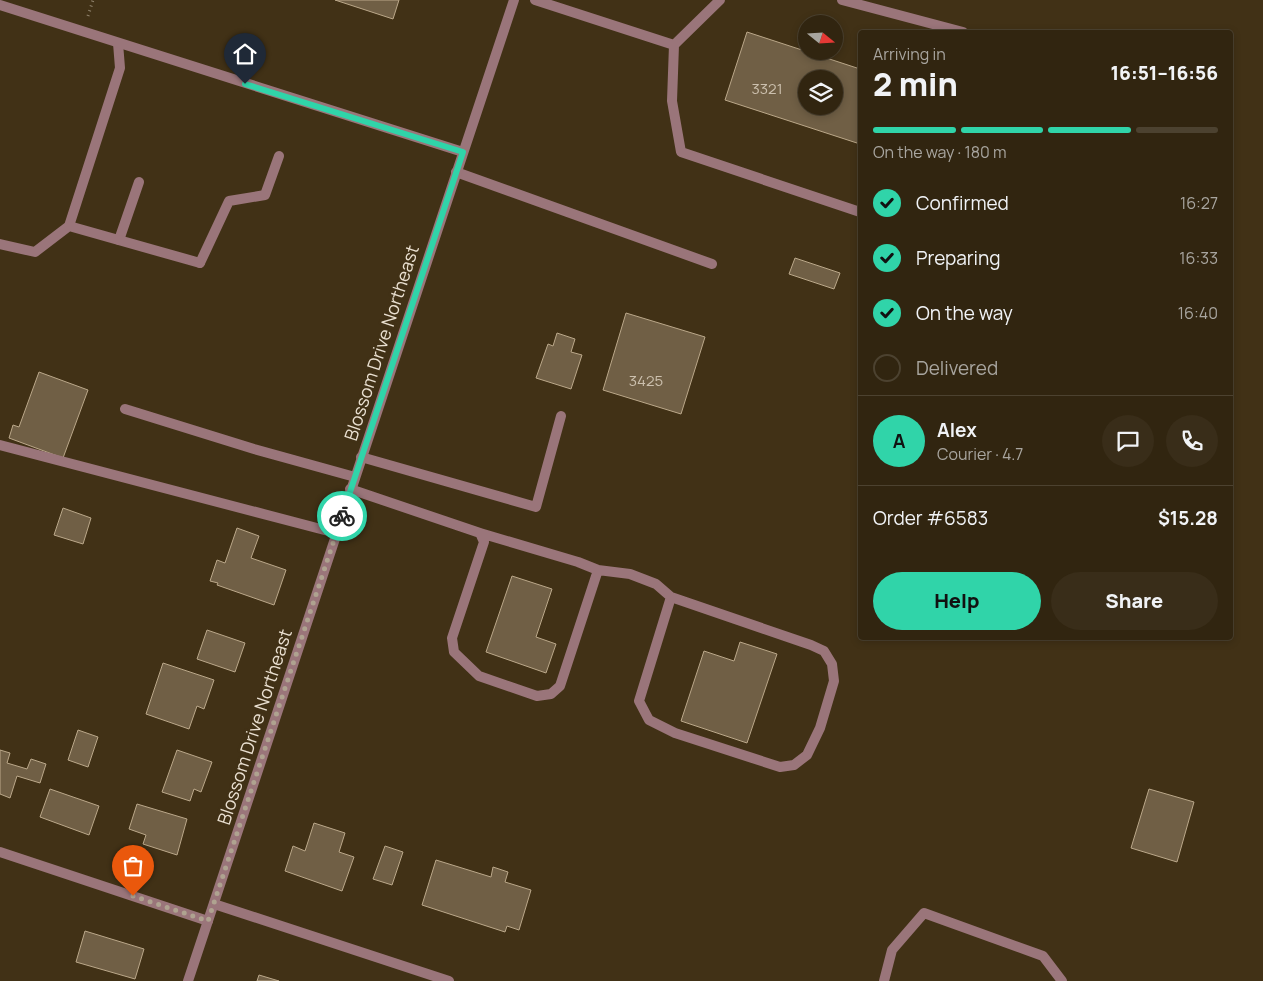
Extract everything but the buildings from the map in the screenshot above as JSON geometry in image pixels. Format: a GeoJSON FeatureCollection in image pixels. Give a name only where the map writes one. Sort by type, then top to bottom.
{"type":"FeatureCollection","features":[{"type":"Feature","properties":{"kind":"street","name":"Blossom Drive Northeast"},"geometry":{"type":"LineString","coordinates":[[188,981],[514,0]]}},
{"type":"Feature","properties":{"kind":"street"},"geometry":{"type":"LineString","coordinates":[[535,0],[674,45]]}},
{"type":"Feature","properties":{"kind":"street"},"geometry":{"type":"LineString","coordinates":[[720,0],[674,45],[672,101],[681,152],[858,211]]}},
{"type":"Feature","properties":{"kind":"street"},"geometry":{"type":"LineString","coordinates":[[842,0],[956,30]]}},
{"type":"Feature","properties":{"kind":"street"},"geometry":{"type":"LineString","coordinates":[[0,5],[463,152]]}},
{"type":"Feature","properties":{"kind":"street"},"geometry":{"type":"LineString","coordinates":[[0,244],[34,252],[69,226],[120,68],[118,43]]}},
{"type":"Feature","properties":{"kind":"street"},"geometry":{"type":"LineString","coordinates":[[69,226],[200,263],[229,202],[265,195],[280,156]]}},
{"type":"Feature","properties":{"kind":"street"},"geometry":{"type":"LineString","coordinates":[[456,172],[712,264]]}},
{"type":"Feature","properties":{"kind":"street"},"geometry":{"type":"LineString","coordinates":[[119,240],[139,182]]}},
{"type":"Feature","properties":{"kind":"street"},"geometry":{"type":"LineString","coordinates":[[125,409],[354,478]]}},
{"type":"Feature","properties":{"kind":"street"},"geometry":{"type":"LineString","coordinates":[[361,457],[536,507],[561,416]]}},
{"type":"Feature","properties":{"kind":"street"},"geometry":{"type":"LineString","coordinates":[[0,445],[336,533]]}},
{"type":"Feature","properties":{"kind":"street"},"geometry":{"type":"LineString","coordinates":[[350,489],[598,570],[630,574],[656,584],[671,598],[824,651],[832,664],[834,681],[820,728],[807,755],[794,765],[780,767],[675,733],[649,720],[639,701],[671,598]]}},
{"type":"Feature","properties":{"kind":"street"},"geometry":{"type":"LineString","coordinates":[[480,533],[484,542],[452,638],[454,652],[479,676],[537,696],[551,694],[560,686],[598,570]]}},
{"type":"Feature","properties":{"kind":"street"},"geometry":{"type":"LineString","coordinates":[[0,854],[208,921]]}},
{"type":"Feature","properties":{"kind":"street"},"geometry":{"type":"LineString","coordinates":[[214,904],[449,981]]}},
{"type":"Feature","properties":{"kind":"street"},"geometry":{"type":"LineString","coordinates":[[884,981],[892,950],[924,914],[1043,956],[1062,981]]}},
{"type":"Feature","properties":{"kind":"way so far"},"geometry":{"type":"LineString","coordinates":[[133,896],[208,921],[342,516]]}},
{"type":"Feature","properties":{"kind":"route"},"geometry":{"type":"LineString","coordinates":[[245,84],[463,152],[342,516]]}}]}
